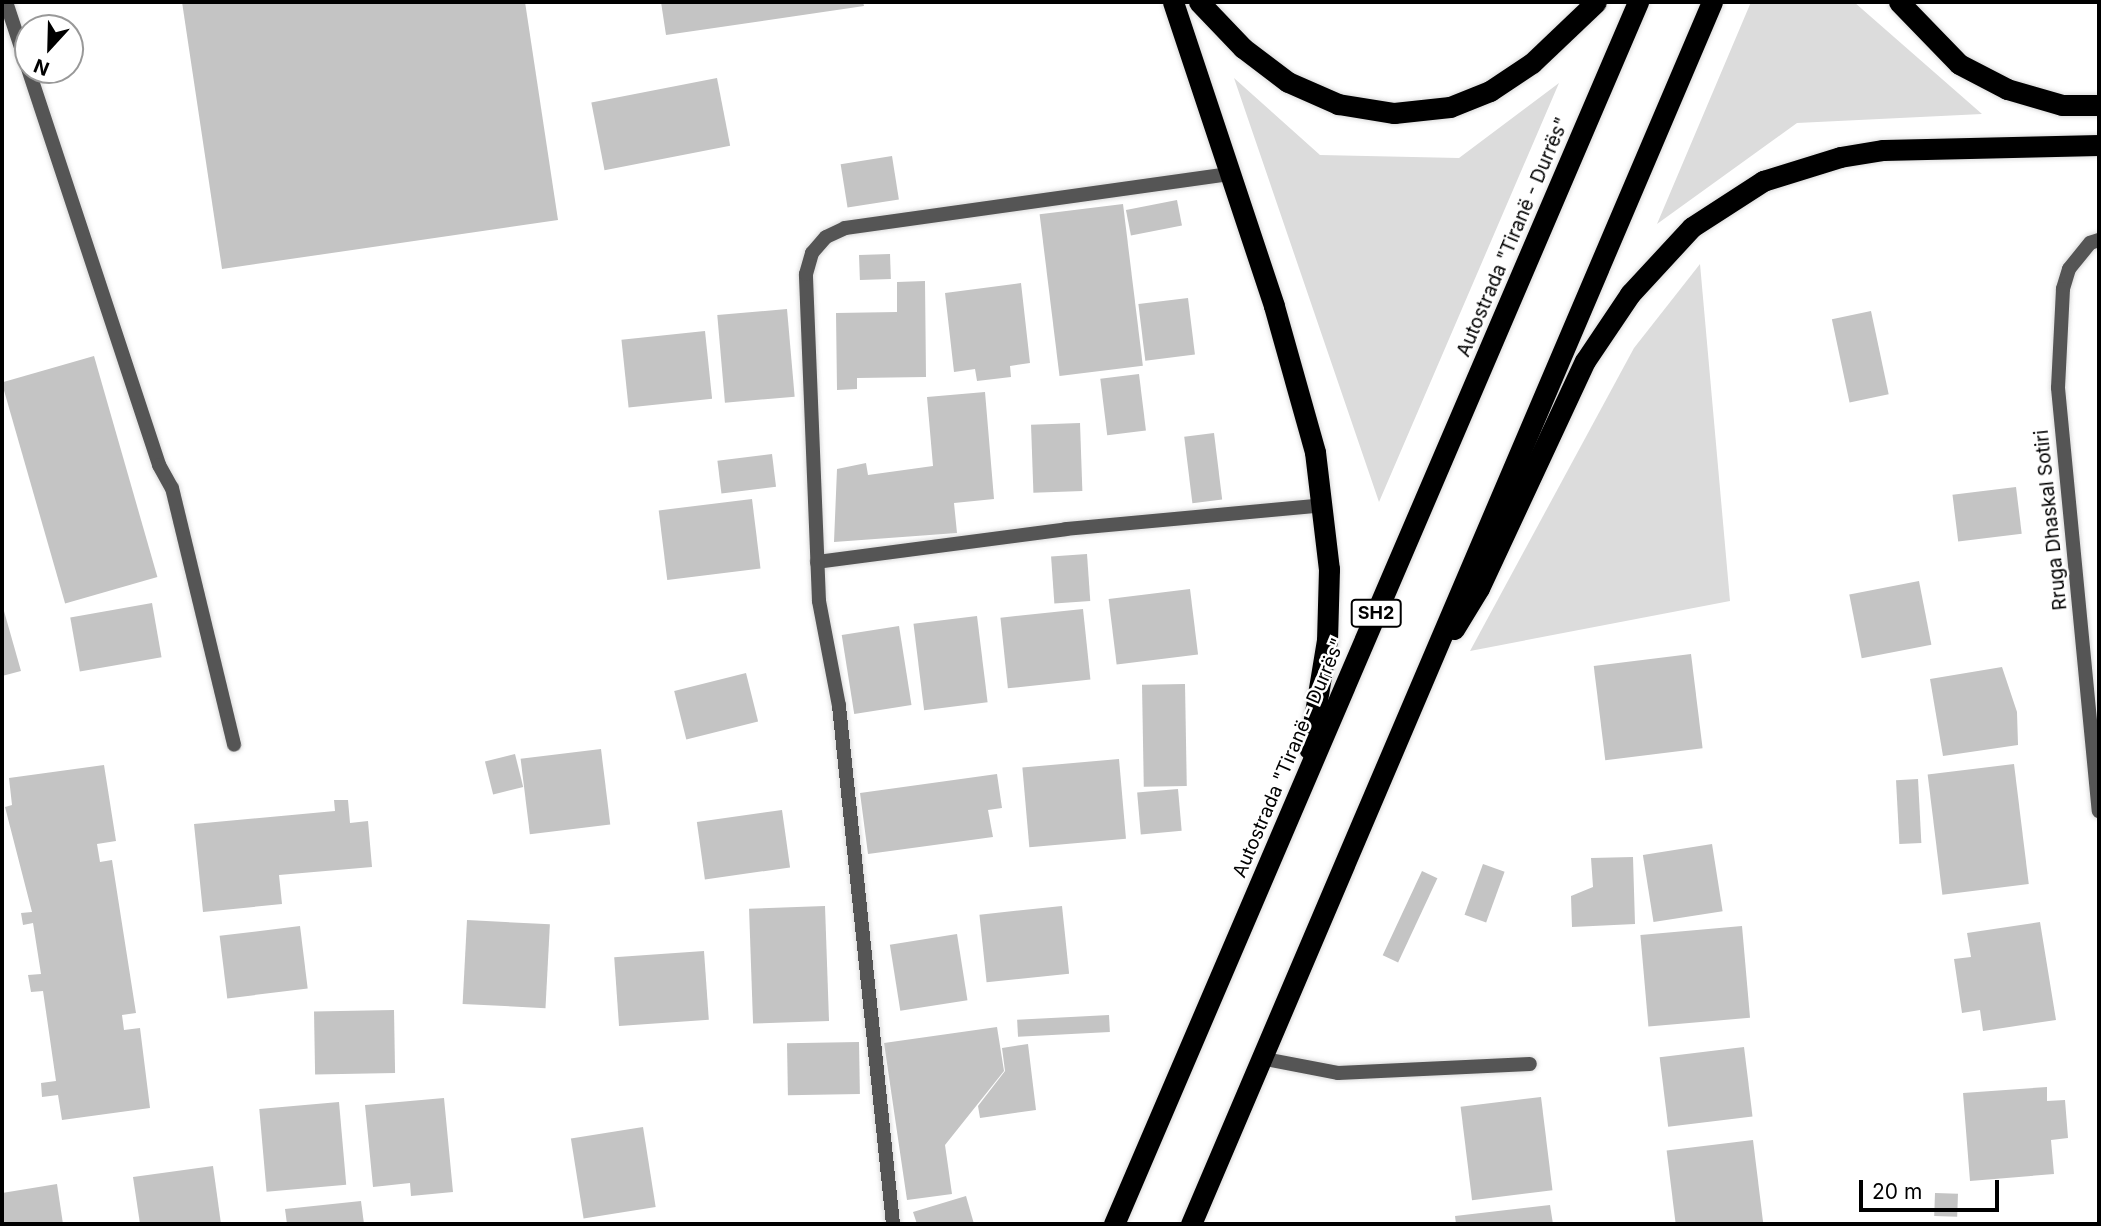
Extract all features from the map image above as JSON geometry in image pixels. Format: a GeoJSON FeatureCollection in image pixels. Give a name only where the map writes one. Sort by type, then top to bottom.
{"type":"FeatureCollection","features":[{"type":"Feature","properties":{"kind":"highway"},"geometry":{"type":"LineString","coordinates":[[1173,2],[1231,174],[1315,453],[1324,505],[1328,640],[1303,783]]}},
{"type":"Feature","properties":{"kind":"highway"},"geometry":{"type":"LineString","coordinates":[[1199,2],[1243,48],[1296,86],[1338,104],[1394,113],[1450,107],[1490,91],[1532,63],[1596,2]]}},
{"type":"Feature","properties":{"kind":"highway","name":"Autostrada \"Tiranë - Durrës\""},"geometry":{"type":"LineString","coordinates":[[1114,1224],[1639,2]]}},
{"type":"Feature","properties":{"kind":"highway"},"geometry":{"type":"LineString","coordinates":[[1191,1224],[1417,687],[1712,2]]}},
{"type":"Feature","properties":{"kind":"highway"},"geometry":{"type":"LineString","coordinates":[[1899,2],[1959,64],[2007,89],[2062,104],[2099,105]]}},
{"type":"Feature","properties":{"kind":"highway"},"geometry":{"type":"LineString","coordinates":[[1417,687],[1479,588],[1585,361],[1630,294],[1692,227],[1763,181],[1840,157],[1883,150],[2099,145]]}},
{"type":"Feature","properties":{"kind":"street"},"geometry":{"type":"LineString","coordinates":[[6,2],[159,465],[172,488],[234,745]]}},
{"type":"Feature","properties":{"kind":"street"},"geometry":{"type":"LineString","coordinates":[[893,1224],[839,706],[817,562],[806,274],[811,253],[826,237],[845,228],[1231,174]]}},
{"type":"Feature","properties":{"kind":"street","name":"Rruga Dhaskal Sotiri"},"geometry":{"type":"LineString","coordinates":[[2099,240],[2090,243],[2069,269],[2063,289],[2058,388],[2099,811]]}},
{"type":"Feature","properties":{"kind":"street"},"geometry":{"type":"LineString","coordinates":[[817,562],[1066,529],[1324,505]]}},
{"type":"Feature","properties":{"kind":"street"},"geometry":{"type":"LineString","coordinates":[[1260,1058],[1338,1073],[1530,1064]]}},
{"type":"Feature","properties":{"kind":"shaded area"},"geometry":{"type":"Polygon","coordinates":[[[1751,2],[1854,2],[1982,114],[1797,123],[1657,224],[1751,2]]]}},
{"type":"Feature","properties":{"kind":"shaded area"},"geometry":{"type":"Polygon","coordinates":[[[1234,78],[1320,155],[1459,158],[1559,83],[1379,502],[1234,78]]]}},
{"type":"Feature","properties":{"kind":"shaded area"},"geometry":{"type":"Polygon","coordinates":[[[1700,264],[1730,601],[1470,651],[1634,348],[1700,264]]]}},
{"type":"Feature","properties":{"kind":"building"},"geometry":{"type":"Polygon","coordinates":[[[182,2],[525,2],[558,220],[222,269],[182,2]]]}},
{"type":"Feature","properties":{"kind":"building"},"geometry":{"type":"Polygon","coordinates":[[[661,2],[863,2],[864,6],[666,35],[661,2]]]}},
{"type":"Feature","properties":{"kind":"building"},"geometry":{"type":"Polygon","coordinates":[[[717,78],[730,146],[605,170],[591,102],[717,78]]]}},
{"type":"Feature","properties":{"kind":"building"},"geometry":{"type":"Polygon","coordinates":[[[892,156],[899,199],[848,208],[841,164],[892,156]]]}},
{"type":"Feature","properties":{"kind":"building"},"geometry":{"type":"Polygon","coordinates":[[[1177,200],[1182,226],[1131,235],[1126,210],[1177,200]]]}},
{"type":"Feature","properties":{"kind":"building"},"geometry":{"type":"Polygon","coordinates":[[[1123,204],[1143,366],[1059,376],[1040,214],[1123,204]]]}},
{"type":"Feature","properties":{"kind":"building"},"geometry":{"type":"Polygon","coordinates":[[[890,254],[891,279],[860,280],[859,255],[890,254]]]}},
{"type":"Feature","properties":{"kind":"building"},"geometry":{"type":"Polygon","coordinates":[[[925,281],[926,377],[857,378],[857,389],[837,390],[836,313],[897,312],[897,282],[925,281]]]}},
{"type":"Feature","properties":{"kind":"building"},"geometry":{"type":"Polygon","coordinates":[[[1021,283],[1030,363],[1010,366],[1011,377],[977,381],[975,369],[954,372],[945,293],[1021,283]]]}},
{"type":"Feature","properties":{"kind":"building"},"geometry":{"type":"Polygon","coordinates":[[[1188,298],[1195,355],[1145,361],[1138,304],[1188,298]]]}},
{"type":"Feature","properties":{"kind":"building"},"geometry":{"type":"Polygon","coordinates":[[[787,309],[795,397],[725,403],[717,315],[787,309]]]}},
{"type":"Feature","properties":{"kind":"building"},"geometry":{"type":"Polygon","coordinates":[[[1871,311],[1889,394],[1850,402],[1832,319],[1871,311]]]}},
{"type":"Feature","properties":{"kind":"building"},"geometry":{"type":"Polygon","coordinates":[[[705,331],[712,399],[629,407],[621,340],[705,331]]]}},
{"type":"Feature","properties":{"kind":"building"},"geometry":{"type":"Polygon","coordinates":[[[94,356],[157,577],[65,604],[2,382],[94,356]]]}},
{"type":"Feature","properties":{"kind":"building"},"geometry":{"type":"Polygon","coordinates":[[[1139,374],[1146,431],[1107,435],[1100,379],[1139,374]]]}},
{"type":"Feature","properties":{"kind":"building"},"geometry":{"type":"Polygon","coordinates":[[[985,392],[994,499],[954,503],[957,533],[834,542],[837,469],[866,463],[868,475],[933,466],[927,397],[985,392]]]}},
{"type":"Feature","properties":{"kind":"building"},"geometry":{"type":"Polygon","coordinates":[[[1080,423],[1082,491],[1033,493],[1031,425],[1080,423]]]}},
{"type":"Feature","properties":{"kind":"building"},"geometry":{"type":"Polygon","coordinates":[[[1214,433],[1222,500],[1192,503],[1184,437],[1214,433]]]}},
{"type":"Feature","properties":{"kind":"building"},"geometry":{"type":"Polygon","coordinates":[[[772,454],[776,487],[721,493],[717,461],[772,454]]]}},
{"type":"Feature","properties":{"kind":"building"},"geometry":{"type":"Polygon","coordinates":[[[2016,487],[2022,534],[1958,541],[1952,495],[2016,487]]]}},
{"type":"Feature","properties":{"kind":"building"},"geometry":{"type":"Polygon","coordinates":[[[752,499],[761,568],[667,580],[659,510],[752,499]]]}},
{"type":"Feature","properties":{"kind":"building"},"geometry":{"type":"Polygon","coordinates":[[[1087,554],[1090,601],[1054,603],[1051,557],[1087,554]]]}},
{"type":"Feature","properties":{"kind":"building"},"geometry":{"type":"Polygon","coordinates":[[[1919,581],[1931,645],[1862,658],[1849,595],[1919,581]]]}},
{"type":"Feature","properties":{"kind":"building"},"geometry":{"type":"Polygon","coordinates":[[[1190,589],[1198,655],[1117,665],[1109,599],[1190,589]]]}},
{"type":"Feature","properties":{"kind":"building"},"geometry":{"type":"Polygon","coordinates":[[[152,603],[162,657],[80,672],[70,617],[152,603]]]}},
{"type":"Feature","properties":{"kind":"building"},"geometry":{"type":"Polygon","coordinates":[[[2,604],[21,671],[2,676],[2,604]]]}},
{"type":"Feature","properties":{"kind":"building"},"geometry":{"type":"Polygon","coordinates":[[[1083,609],[1090,680],[1008,688],[1000,618],[1083,609]]]}},
{"type":"Feature","properties":{"kind":"building"},"geometry":{"type":"Polygon","coordinates":[[[977,616],[988,702],[924,710],[913,624],[977,616]]]}},
{"type":"Feature","properties":{"kind":"building"},"geometry":{"type":"Polygon","coordinates":[[[899,626],[912,705],[854,714],[842,635],[899,626]]]}},
{"type":"Feature","properties":{"kind":"building"},"geometry":{"type":"Polygon","coordinates":[[[1691,654],[1703,748],[1605,760],[1594,666],[1691,654]]]}},
{"type":"Feature","properties":{"kind":"building"},"geometry":{"type":"Polygon","coordinates":[[[2002,667],[2017,712],[2018,745],[1943,756],[1930,679],[2002,667]]]}},
{"type":"Feature","properties":{"kind":"building"},"geometry":{"type":"Polygon","coordinates":[[[746,673],[758,722],[686,739],[674,691],[746,673]]]}},
{"type":"Feature","properties":{"kind":"building"},"geometry":{"type":"Polygon","coordinates":[[[1185,684],[1187,786],[1144,787],[1142,685],[1185,684]]]}},
{"type":"Feature","properties":{"kind":"building"},"geometry":{"type":"Polygon","coordinates":[[[601,749],[610,824],[530,834],[521,759],[601,749]]]}},
{"type":"Feature","properties":{"kind":"building"},"geometry":{"type":"Polygon","coordinates":[[[515,754],[523,787],[493,794],[485,761],[515,754]]]}},
{"type":"Feature","properties":{"kind":"building"},"geometry":{"type":"Polygon","coordinates":[[[1119,759],[1126,839],[1029,847],[1022,767],[1119,759]]]}},
{"type":"Feature","properties":{"kind":"building"},"geometry":{"type":"Polygon","coordinates":[[[2014,764],[2029,884],[1942,895],[1928,775],[2014,764]]]}},
{"type":"Feature","properties":{"kind":"building"},"geometry":{"type":"Polygon","coordinates":[[[104,765],[116,841],[97,844],[100,862],[112,860],[136,1013],[122,1015],[124,1030],[140,1028],[150,1108],[62,1120],[58,1095],[42,1097],[41,1083],[56,1081],[43,991],[31,992],[28,975],[41,974],[33,923],[23,925],[21,913],[32,912],[5,807],[12,805],[9,778],[104,765]]]}},
{"type":"Feature","properties":{"kind":"building"},"geometry":{"type":"Polygon","coordinates":[[[997,774],[1002,808],[988,810],[993,837],[868,854],[860,793],[997,774]]]}},
{"type":"Feature","properties":{"kind":"building"},"geometry":{"type":"Polygon","coordinates":[[[1918,779],[1921,843],[1899,844],[1896,780],[1918,779]]]}},
{"type":"Feature","properties":{"kind":"building"},"geometry":{"type":"Polygon","coordinates":[[[1178,789],[1182,831],[1141,834],[1137,793],[1178,789]]]}},
{"type":"Feature","properties":{"kind":"building"},"geometry":{"type":"Polygon","coordinates":[[[334,800],[348,800],[350,823],[368,821],[372,867],[279,875],[282,904],[203,912],[194,824],[335,811],[334,800]]]}},
{"type":"Feature","properties":{"kind":"building"},"geometry":{"type":"Polygon","coordinates":[[[782,810],[790,867],[705,879],[697,822],[782,810]]]}},
{"type":"Feature","properties":{"kind":"building"},"geometry":{"type":"Polygon","coordinates":[[[1712,844],[1723,911],[1653,922],[1643,855],[1712,844]]]}},
{"type":"Feature","properties":{"kind":"building"},"geometry":{"type":"Polygon","coordinates":[[[1633,857],[1635,924],[1572,927],[1571,896],[1593,887],[1591,858],[1633,857]]]}},
{"type":"Feature","properties":{"kind":"building"},"geometry":{"type":"Polygon","coordinates":[[[1483,864],[1505,872],[1486,923],[1465,915],[1483,864]]]}},
{"type":"Feature","properties":{"kind":"building"},"geometry":{"type":"Polygon","coordinates":[[[1422,871],[1437,878],[1398,962],[1383,955],[1422,871]]]}},
{"type":"Feature","properties":{"kind":"building"},"geometry":{"type":"Polygon","coordinates":[[[825,906],[829,1021],[753,1024],[749,909],[825,906]]]}},
{"type":"Feature","properties":{"kind":"building"},"geometry":{"type":"Polygon","coordinates":[[[1062,906],[1069,974],[987,982],[979,915],[1062,906]]]}},
{"type":"Feature","properties":{"kind":"building"},"geometry":{"type":"Polygon","coordinates":[[[467,920],[550,924],[545,1008],[463,1004],[467,920]]]}},
{"type":"Feature","properties":{"kind":"building"},"geometry":{"type":"Polygon","coordinates":[[[2040,922],[2056,1020],[1983,1031],[1980,1010],[1962,1013],[1954,959],[1971,957],[1967,933],[2040,922]]]}},
{"type":"Feature","properties":{"kind":"building"},"geometry":{"type":"Polygon","coordinates":[[[300,926],[308,989],[227,998],[220,936],[300,926]]]}},
{"type":"Feature","properties":{"kind":"building"},"geometry":{"type":"Polygon","coordinates":[[[1742,926],[1750,1018],[1648,1027],[1640,935],[1742,926]]]}},
{"type":"Feature","properties":{"kind":"building"},"geometry":{"type":"Polygon","coordinates":[[[957,934],[967,1000],[900,1011],[890,945],[957,934]]]}},
{"type":"Feature","properties":{"kind":"building"},"geometry":{"type":"Polygon","coordinates":[[[704,951],[709,1020],[619,1026],[614,957],[704,951]]]}},
{"type":"Feature","properties":{"kind":"building"},"geometry":{"type":"Polygon","coordinates":[[[394,1010],[395,1073],[315,1074],[314,1011],[394,1010]]]}},
{"type":"Feature","properties":{"kind":"building"},"geometry":{"type":"Polygon","coordinates":[[[1109,1015],[1110,1032],[1018,1037],[1017,1020],[1109,1015]]]}},
{"type":"Feature","properties":{"kind":"building"},"geometry":{"type":"Polygon","coordinates":[[[997,1027],[1004,1071],[945,1145],[952,1194],[907,1200],[884,1043],[997,1027]]]}},
{"type":"Feature","properties":{"kind":"building"},"geometry":{"type":"Polygon","coordinates":[[[859,1042],[860,1094],[788,1095],[787,1043],[859,1042]]]}},
{"type":"Feature","properties":{"kind":"building"},"geometry":{"type":"Polygon","coordinates":[[[1028,1044],[1036,1110],[980,1118],[978,1106],[1005,1071],[1002,1048],[1028,1044]]]}},
{"type":"Feature","properties":{"kind":"building"},"geometry":{"type":"Polygon","coordinates":[[[1744,1047],[1753,1116],[1668,1127],[1660,1057],[1744,1047]]]}},
{"type":"Feature","properties":{"kind":"building"},"geometry":{"type":"Polygon","coordinates":[[[2047,1087],[2047,1101],[2065,1100],[2068,1138],[2051,1140],[2054,1174],[1970,1181],[1963,1093],[2047,1087]]]}},
{"type":"Feature","properties":{"kind":"building"},"geometry":{"type":"Polygon","coordinates":[[[1541,1097],[1552,1190],[1472,1200],[1461,1107],[1541,1097]]]}},
{"type":"Feature","properties":{"kind":"building"},"geometry":{"type":"Polygon","coordinates":[[[444,1098],[453,1192],[411,1196],[410,1183],[373,1187],[365,1105],[444,1098]]]}},
{"type":"Feature","properties":{"kind":"building"},"geometry":{"type":"Polygon","coordinates":[[[339,1102],[346,1185],[267,1192],[259,1109],[339,1102]]]}},
{"type":"Feature","properties":{"kind":"building"},"geometry":{"type":"Polygon","coordinates":[[[643,1127],[656,1207],[584,1218],[571,1138],[643,1127]]]}},
{"type":"Feature","properties":{"kind":"building"},"geometry":{"type":"Polygon","coordinates":[[[1753,1140],[1763,1224],[1676,1224],[1667,1151],[1753,1140]]]}},
{"type":"Feature","properties":{"kind":"building"},"geometry":{"type":"Polygon","coordinates":[[[213,1166],[221,1224],[140,1224],[133,1177],[213,1166]]]}},
{"type":"Feature","properties":{"kind":"building"},"geometry":{"type":"Polygon","coordinates":[[[57,1184],[63,1224],[2,1224],[2,1193],[57,1184]]]}},
{"type":"Feature","properties":{"kind":"building"},"geometry":{"type":"Polygon","coordinates":[[[1935,1193],[1958,1194],[1957,1217],[1934,1216],[1935,1193]]]}},
{"type":"Feature","properties":{"kind":"building"},"geometry":{"type":"Polygon","coordinates":[[[966,1196],[974,1224],[917,1224],[913,1212],[966,1196]]]}},
{"type":"Feature","properties":{"kind":"building"},"geometry":{"type":"Polygon","coordinates":[[[361,1201],[364,1224],[287,1224],[285,1209],[361,1201]]]}},
{"type":"Feature","properties":{"kind":"building"},"geometry":{"type":"Polygon","coordinates":[[[1550,1205],[1553,1224],[1456,1224],[1455,1216],[1550,1205]]]}}]}
